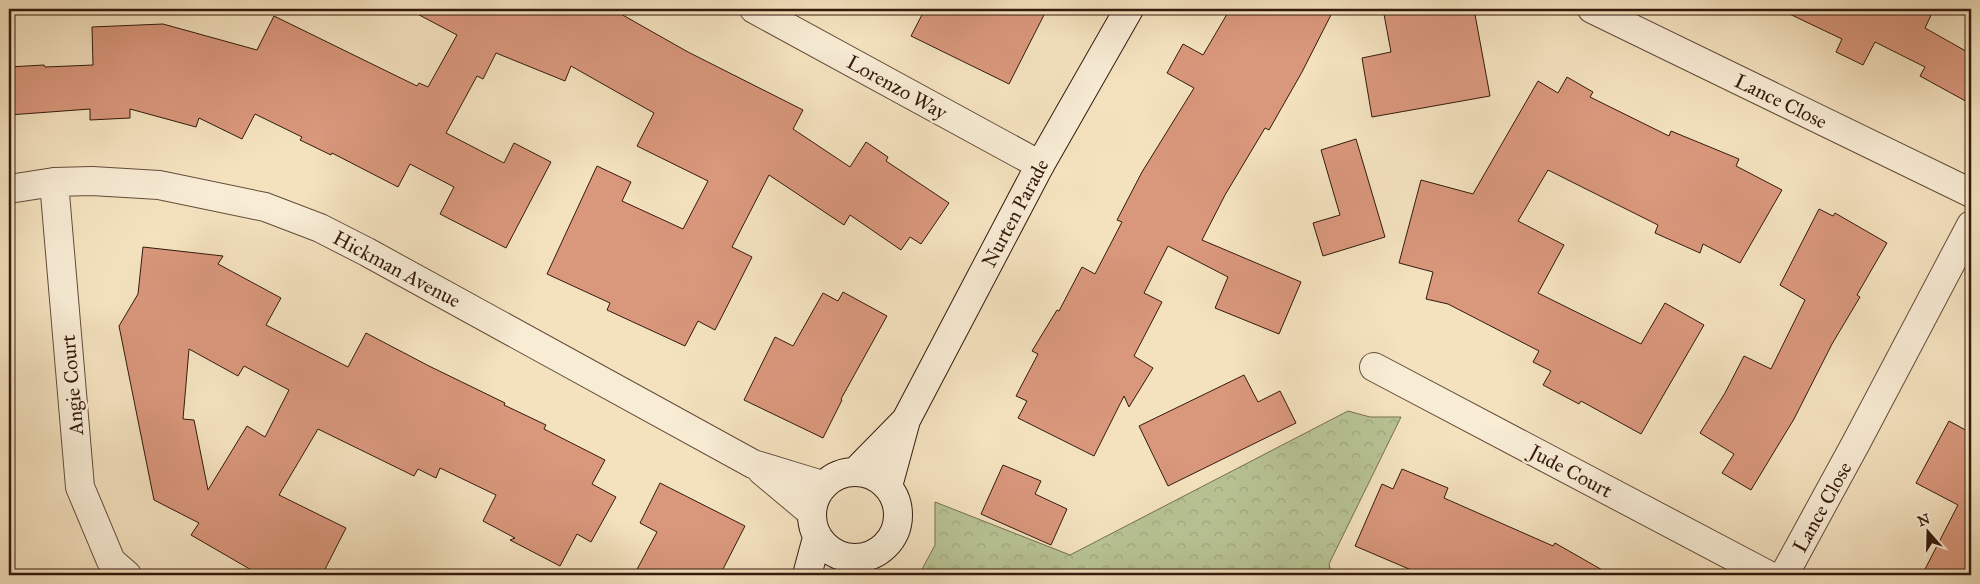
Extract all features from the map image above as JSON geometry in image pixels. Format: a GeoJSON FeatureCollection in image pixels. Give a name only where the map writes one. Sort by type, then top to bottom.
{"type":"FeatureCollection","features":[{"type":"Feature","properties":{"kind":"street","name":"Lorenzo Way"},"geometry":{"type":"LineString","coordinates":[[754,9],[1040,165]]}},
{"type":"Feature","properties":{"kind":"street","name":"Nurten Parade"},"geometry":{"type":"LineString","coordinates":[[888,486],[906,420],[1040,165],[1129,9]]}},
{"type":"Feature","properties":{"kind":"street","name":"Lance Close"},"geometry":{"type":"LineString","coordinates":[[1592,9],[1971,193]]}},
{"type":"Feature","properties":{"kind":"street","name":"Hickman Avenue"},"geometry":{"type":"LineString","coordinates":[[9,189],[54,182],[92,181],[159,185],[266,207],[320,228],[753,464],[811,512]]}},
{"type":"Feature","properties":{"kind":"street","name":"Angie Court"},"geometry":{"type":"LineString","coordinates":[[54,182],[80,488],[111,562],[127,575]]}},
{"type":"Feature","properties":{"kind":"street","name":"Lance Close"},"geometry":{"type":"LineString","coordinates":[[1784,575],[1971,226]]}},
{"type":"Feature","properties":{"kind":"street","name":"Jude Court"},"geometry":{"type":"LineString","coordinates":[[1374,368],[1768,575]]}},
{"type":"Feature","properties":{"kind":"street","name":"Nurten Parade"},"geometry":{"type":"LineString","coordinates":[[856,471],[906,420]]}},
{"type":"Feature","properties":{"kind":"street","name":"Hickman Avenue"},"geometry":{"type":"LineString","coordinates":[[753,464],[822,485]]}},
{"type":"Feature","properties":{"kind":"street"},"geometry":{"type":"LineString","coordinates":[[856,471],[868,473],[879,478],[888,486],[895,498],[898,511],[897,524],[892,537],[884,547],[872,555],[839,566],[817,538],[812,526],[811,512],[814,498],[822,485],[832,477],[844,472],[856,471]]}},
{"type":"Feature","properties":{"kind":"street"},"geometry":{"type":"LineString","coordinates":[[807,575],[817,538]]}},
{"type":"Feature","properties":{"kind":"green space"},"geometry":{"type":"Polygon","coordinates":[[[1348,411],[1370,417],[1401,417],[1329,564],[1332,575],[916,575],[920,573],[935,545],[935,502],[1070,555],[1348,411]]]}},
{"type":"Feature","properties":{"kind":"building"},"geometry":{"type":"Polygon","coordinates":[[[408,9],[612,9],[688,52],[803,110],[793,129],[850,167],[866,142],[888,157],[886,161],[949,203],[921,244],[910,237],[901,250],[850,215],[844,225],[769,175],[732,247],[752,257],[715,330],[698,321],[685,346],[607,310],[610,303],[547,274],[597,166],[631,182],[622,201],[683,229],[708,181],[637,146],[654,113],[571,66],[565,81],[496,53],[483,79],[477,76],[446,133],[504,163],[514,143],[551,162],[506,248],[440,214],[454,187],[410,164],[398,187],[332,153],[331,155],[300,140],[302,137],[255,114],[242,139],[199,118],[196,127],[130,109],[130,118],[90,120],[90,109],[9,115],[9,67],[93,65],[92,27],[163,24],[257,50],[274,16],[417,86],[419,83],[428,87],[457,35],[408,9]]]}},
{"type":"Feature","properties":{"kind":"building"},"geometry":{"type":"Polygon","coordinates":[[[925,9],[1047,9],[1009,84],[911,36],[925,9]]]}},
{"type":"Feature","properties":{"kind":"building"},"geometry":{"type":"Polygon","coordinates":[[[1230,9],[1334,9],[1302,72],[1269,130],[1265,128],[1225,195],[1202,240],[1301,282],[1279,334],[1215,308],[1228,277],[1168,246],[1144,293],[1162,302],[1134,356],[1153,368],[1129,407],[1124,396],[1094,456],[1018,418],[1027,401],[1016,396],[1038,354],[1032,351],[1057,310],[1059,311],[1082,267],[1095,274],[1122,222],[1117,220],[1142,172],[1194,88],[1167,73],[1183,44],[1203,55],[1230,9]]]}},
{"type":"Feature","properties":{"kind":"building"},"geometry":{"type":"Polygon","coordinates":[[[1383,9],[1474,9],[1490,96],[1372,117],[1362,58],[1391,52],[1383,9]]]}},
{"type":"Feature","properties":{"kind":"building"},"geometry":{"type":"Polygon","coordinates":[[[1779,9],[1934,9],[1925,28],[1971,54],[1971,104],[1920,76],[1925,67],[1875,42],[1863,65],[1836,52],[1842,39],[1779,9]]]}},
{"type":"Feature","properties":{"kind":"building"},"geometry":{"type":"Polygon","coordinates":[[[1567,77],[1593,92],[1590,97],[1669,136],[1671,131],[1739,159],[1736,166],[1782,190],[1740,263],[1703,244],[1700,253],[1655,233],[1658,225],[1548,170],[1518,221],[1564,245],[1538,293],[1641,344],[1665,303],[1704,325],[1641,434],[1581,401],[1579,404],[1543,385],[1551,371],[1533,362],[1539,351],[1448,304],[1426,299],[1433,272],[1399,263],[1421,180],[1473,194],[1538,81],[1558,93],[1567,77]]]}},
{"type":"Feature","properties":{"kind":"building"},"geometry":{"type":"Polygon","coordinates":[[[1356,139],[1385,237],[1323,256],[1313,223],[1340,215],[1321,150],[1356,139]]]}},
{"type":"Feature","properties":{"kind":"building"},"geometry":{"type":"Polygon","coordinates":[[[1819,209],[1833,216],[1835,213],[1887,243],[1857,295],[1860,297],[1832,344],[1794,419],[1751,490],[1722,473],[1734,454],[1700,433],[1725,393],[1744,356],[1771,369],[1805,300],[1780,285],[1819,209]]]}},
{"type":"Feature","properties":{"kind":"building"},"geometry":{"type":"Polygon","coordinates":[[[143,247],[223,256],[218,264],[281,298],[266,325],[348,367],[366,333],[505,403],[504,405],[546,425],[544,429],[605,460],[592,484],[616,497],[591,542],[577,534],[560,566],[510,540],[515,538],[483,521],[496,495],[440,468],[436,478],[418,469],[414,476],[318,429],[279,495],[346,528],[322,575],[260,575],[191,535],[199,523],[154,500],[119,326],[138,294],[143,247]],[[189,349],[183,419],[194,420],[208,490],[247,426],[265,437],[289,390],[244,366],[238,376],[189,349]]]}},
{"type":"Feature","properties":{"kind":"building"},"geometry":{"type":"Polygon","coordinates":[[[843,292],[887,316],[841,399],[823,438],[744,400],[775,337],[793,346],[823,293],[838,301],[843,292]]]}},
{"type":"Feature","properties":{"kind":"building"},"geometry":{"type":"Polygon","coordinates":[[[1244,375],[1258,402],[1280,391],[1296,423],[1168,486],[1139,426],[1244,375]]]}},
{"type":"Feature","properties":{"kind":"building"},"geometry":{"type":"Polygon","coordinates":[[[1949,421],[1971,433],[1971,575],[1922,575],[1958,505],[1916,483],[1949,421]]]}},
{"type":"Feature","properties":{"kind":"building"},"geometry":{"type":"Polygon","coordinates":[[[1003,465],[1041,481],[1035,494],[1067,509],[1051,545],[981,514],[1003,465]]]}},
{"type":"Feature","properties":{"kind":"building"},"geometry":{"type":"Polygon","coordinates":[[[1402,469],[1448,488],[1444,498],[1553,546],[1555,543],[1611,575],[1423,575],[1355,546],[1382,484],[1393,489],[1402,469]]]}},
{"type":"Feature","properties":{"kind":"building"},"geometry":{"type":"Polygon","coordinates":[[[660,483],[745,526],[720,575],[634,575],[657,532],[640,523],[660,483]]]}}]}
